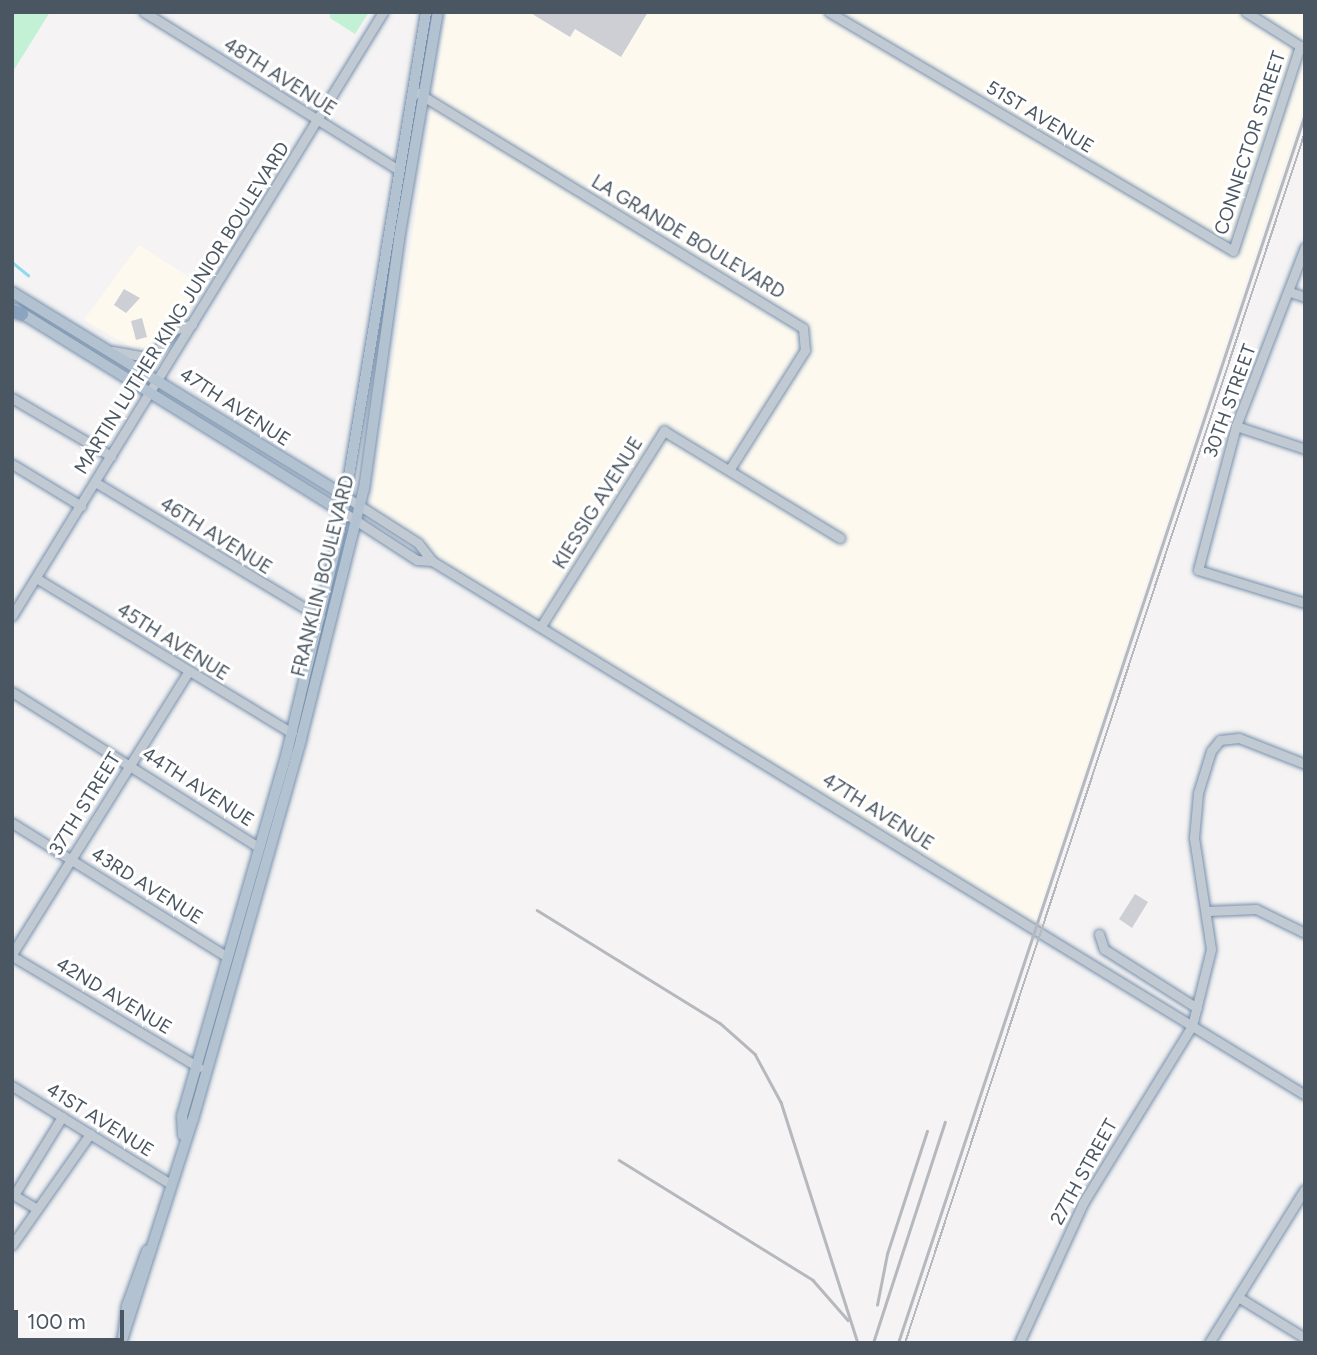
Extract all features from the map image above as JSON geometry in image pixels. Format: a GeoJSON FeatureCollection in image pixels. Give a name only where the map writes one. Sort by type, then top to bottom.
{"type":"FeatureCollection","features":[{"type":"Feature","properties":{"kind":"main road","name":"FRANKLIN BOULEVARD"},"geometry":{"type":"LineString","coordinates":[[183,1135],[182,1116],[292,733],[343,512],[426,12]]}},
{"type":"Feature","properties":{"kind":"main road","name":"FRANKLIN BOULEVARD"},"geometry":{"type":"LineString","coordinates":[[122,1340],[127,1307],[148,1250],[183,1135],[193,1119],[310,705],[359,505],[438,12]]}},
{"type":"Feature","properties":{"kind":"main road","name":"47TH AVENUE"},"geometry":{"type":"LineString","coordinates":[[12,292],[158,379],[346,497]]}},
{"type":"Feature","properties":{"kind":"main road","name":"47TH AVENUE"},"geometry":{"type":"LineString","coordinates":[[15,311],[343,512]]}},
{"type":"Feature","properties":{"kind":"main road"},"geometry":{"type":"LineString","coordinates":[[279,778],[310,705],[314,641]]}},
{"type":"Feature","properties":{"kind":"street","name":"48TH AVENUE"},"geometry":{"type":"LineString","coordinates":[[144,12],[398,170]]}},
{"type":"Feature","properties":{"kind":"street","name":"51ST AVENUE"},"geometry":{"type":"LineString","coordinates":[[829,12],[1233,251]]}},
{"type":"Feature","properties":{"kind":"street","name":"CONNECTOR STREET"},"geometry":{"type":"LineString","coordinates":[[1233,251],[1300,46],[1246,12]]}},
{"type":"Feature","properties":{"kind":"street","name":"MARTIN LUTHER KING JUNIOR BOULEVARD"},"geometry":{"type":"LineString","coordinates":[[12,616],[384,14]]}},
{"type":"Feature","properties":{"kind":"street","name":"LA GRANDE BOULEVARD"},"geometry":{"type":"LineString","coordinates":[[413,90],[803,328],[805,350],[729,470]]}},
{"type":"Feature","properties":{"kind":"street","name":"30TH STREET"},"geometry":{"type":"LineString","coordinates":[[1305,247],[1290,292],[1236,426],[1198,570],[1305,603]]}},
{"type":"Feature","properties":{"kind":"street"},"geometry":{"type":"LineString","coordinates":[[1290,292],[1305,297]]}},
{"type":"Feature","properties":{"kind":"street"},"geometry":{"type":"LineString","coordinates":[[108,349],[150,358],[174,330],[192,324]]}},
{"type":"Feature","properties":{"kind":"street"},"geometry":{"type":"LineString","coordinates":[[12,398],[111,456]]}},
{"type":"Feature","properties":{"kind":"street"},"geometry":{"type":"LineString","coordinates":[[1236,426],[1305,449]]}},
{"type":"Feature","properties":{"kind":"street","name":"KIESSIG AVENUE"},"geometry":{"type":"LineString","coordinates":[[541,626],[664,431],[840,538]]}},
{"type":"Feature","properties":{"kind":"street"},"geometry":{"type":"LineString","coordinates":[[12,464],[80,506]]}},
{"type":"Feature","properties":{"kind":"street","name":"46TH AVENUE"},"geometry":{"type":"LineString","coordinates":[[95,482],[320,617]]}},
{"type":"Feature","properties":{"kind":"street","name":"47TH AVENUE"},"geometry":{"type":"LineString","coordinates":[[346,497],[418,543],[432,561],[1305,1095]]}},
{"type":"Feature","properties":{"kind":"street","name":"47TH AVENUE"},"geometry":{"type":"LineString","coordinates":[[343,512],[417,560],[432,561]]}},
{"type":"Feature","properties":{"kind":"street","name":"45TH AVENUE"},"geometry":{"type":"LineString","coordinates":[[36,578],[292,733]]}},
{"type":"Feature","properties":{"kind":"street","name":"37TH STREET"},"geometry":{"type":"LineString","coordinates":[[12,955],[188,672]]}},
{"type":"Feature","properties":{"kind":"street","name":"44TH AVENUE"},"geometry":{"type":"LineString","coordinates":[[12,692],[258,847]]}},
{"type":"Feature","properties":{"kind":"street","name":"27TH STREET"},"geometry":{"type":"LineString","coordinates":[[1019,1343],[1085,1199],[1192,1026],[1211,949],[1208,911],[1198,875],[1194,823],[1215,745],[1227,738],[1247,739],[1305,764]]}},
{"type":"Feature","properties":{"kind":"street","name":"43RD AVENUE"},"geometry":{"type":"LineString","coordinates":[[12,823],[227,957]]}},
{"type":"Feature","properties":{"kind":"street"},"geometry":{"type":"LineString","coordinates":[[1208,911],[1256,909],[1305,933]]}},
{"type":"Feature","properties":{"kind":"street"},"geometry":{"type":"LineString","coordinates":[[1099,934],[1104,950],[1196,1008]]}},
{"type":"Feature","properties":{"kind":"street","name":"42ND AVENUE"},"geometry":{"type":"LineString","coordinates":[[12,955],[198,1067]]}},
{"type":"Feature","properties":{"kind":"street","name":"41ST AVENUE"},"geometry":{"type":"LineString","coordinates":[[12,1086],[169,1183]]}},
{"type":"Feature","properties":{"kind":"street"},"geometry":{"type":"LineString","coordinates":[[37,1209],[13,1195],[62,1117]]}},
{"type":"Feature","properties":{"kind":"street"},"geometry":{"type":"LineString","coordinates":[[12,1245],[90,1134]]}},
{"type":"Feature","properties":{"kind":"street"},"geometry":{"type":"LineString","coordinates":[[1209,1343],[1305,1189]]}},
{"type":"Feature","properties":{"kind":"street"},"geometry":{"type":"LineString","coordinates":[[1238,1297],[1305,1338]]}},
{"type":"Feature","properties":{"kind":"shaded area"},"geometry":{"type":"Polygon","coordinates":[[[446,12],[1305,12],[1305,103],[1033,927],[370,516],[446,12]]]}},
{"type":"Feature","properties":{"kind":"shaded area"},"geometry":{"type":"Polygon","coordinates":[[[139,245],[200,284],[161,346],[145,355],[84,320],[139,245]]]}},
{"type":"Feature","properties":{"kind":"green space"},"geometry":{"type":"Polygon","coordinates":[[[12,12],[50,12],[12,73],[12,12]]]}},
{"type":"Feature","properties":{"kind":"green space"},"geometry":{"type":"Polygon","coordinates":[[[330,12],[369,12],[355,34],[330,18],[330,12]]]}},
{"type":"Feature","properties":{"kind":"building"},"geometry":{"type":"Polygon","coordinates":[[[529,12],[648,12],[621,57],[575,29],[570,37],[529,12]]]}},
{"type":"Feature","properties":{"kind":"building"},"geometry":{"type":"Polygon","coordinates":[[[124,289],[140,298],[126,313],[114,305],[124,289]]]}},
{"type":"Feature","properties":{"kind":"building"},"geometry":{"type":"Polygon","coordinates":[[[142,318],[147,337],[136,340],[131,321],[142,318]]]}},
{"type":"Feature","properties":{"kind":"building"},"geometry":{"type":"Polygon","coordinates":[[[1135,894],[1148,902],[1132,928],[1119,919],[1135,894]]]}},
{"type":"Feature","properties":{"kind":"waterway"},"geometry":{"type":"LineString","coordinates":[[12,262],[28,275]]}},
{"type":"Feature","properties":{"kind":"tram line"},"geometry":{"type":"LineString","coordinates":[[905,1343],[1305,132]]}},
{"type":"Feature","properties":{"kind":"railway"},"geometry":{"type":"LineString","coordinates":[[898,1343],[1305,114]]}},
{"type":"Feature","properties":{"kind":"railway"},"geometry":{"type":"LineString","coordinates":[[537,910],[720,1023],[755,1054],[781,1102],[858,1343]]}},
{"type":"Feature","properties":{"kind":"railway"},"geometry":{"type":"LineString","coordinates":[[873,1343],[945,1122]]}},
{"type":"Feature","properties":{"kind":"railway"},"geometry":{"type":"LineString","coordinates":[[877,1305],[887,1254],[927,1131]]}},
{"type":"Feature","properties":{"kind":"railway"},"geometry":{"type":"LineString","coordinates":[[619,1160],[813,1280],[848,1320]]}}]}
